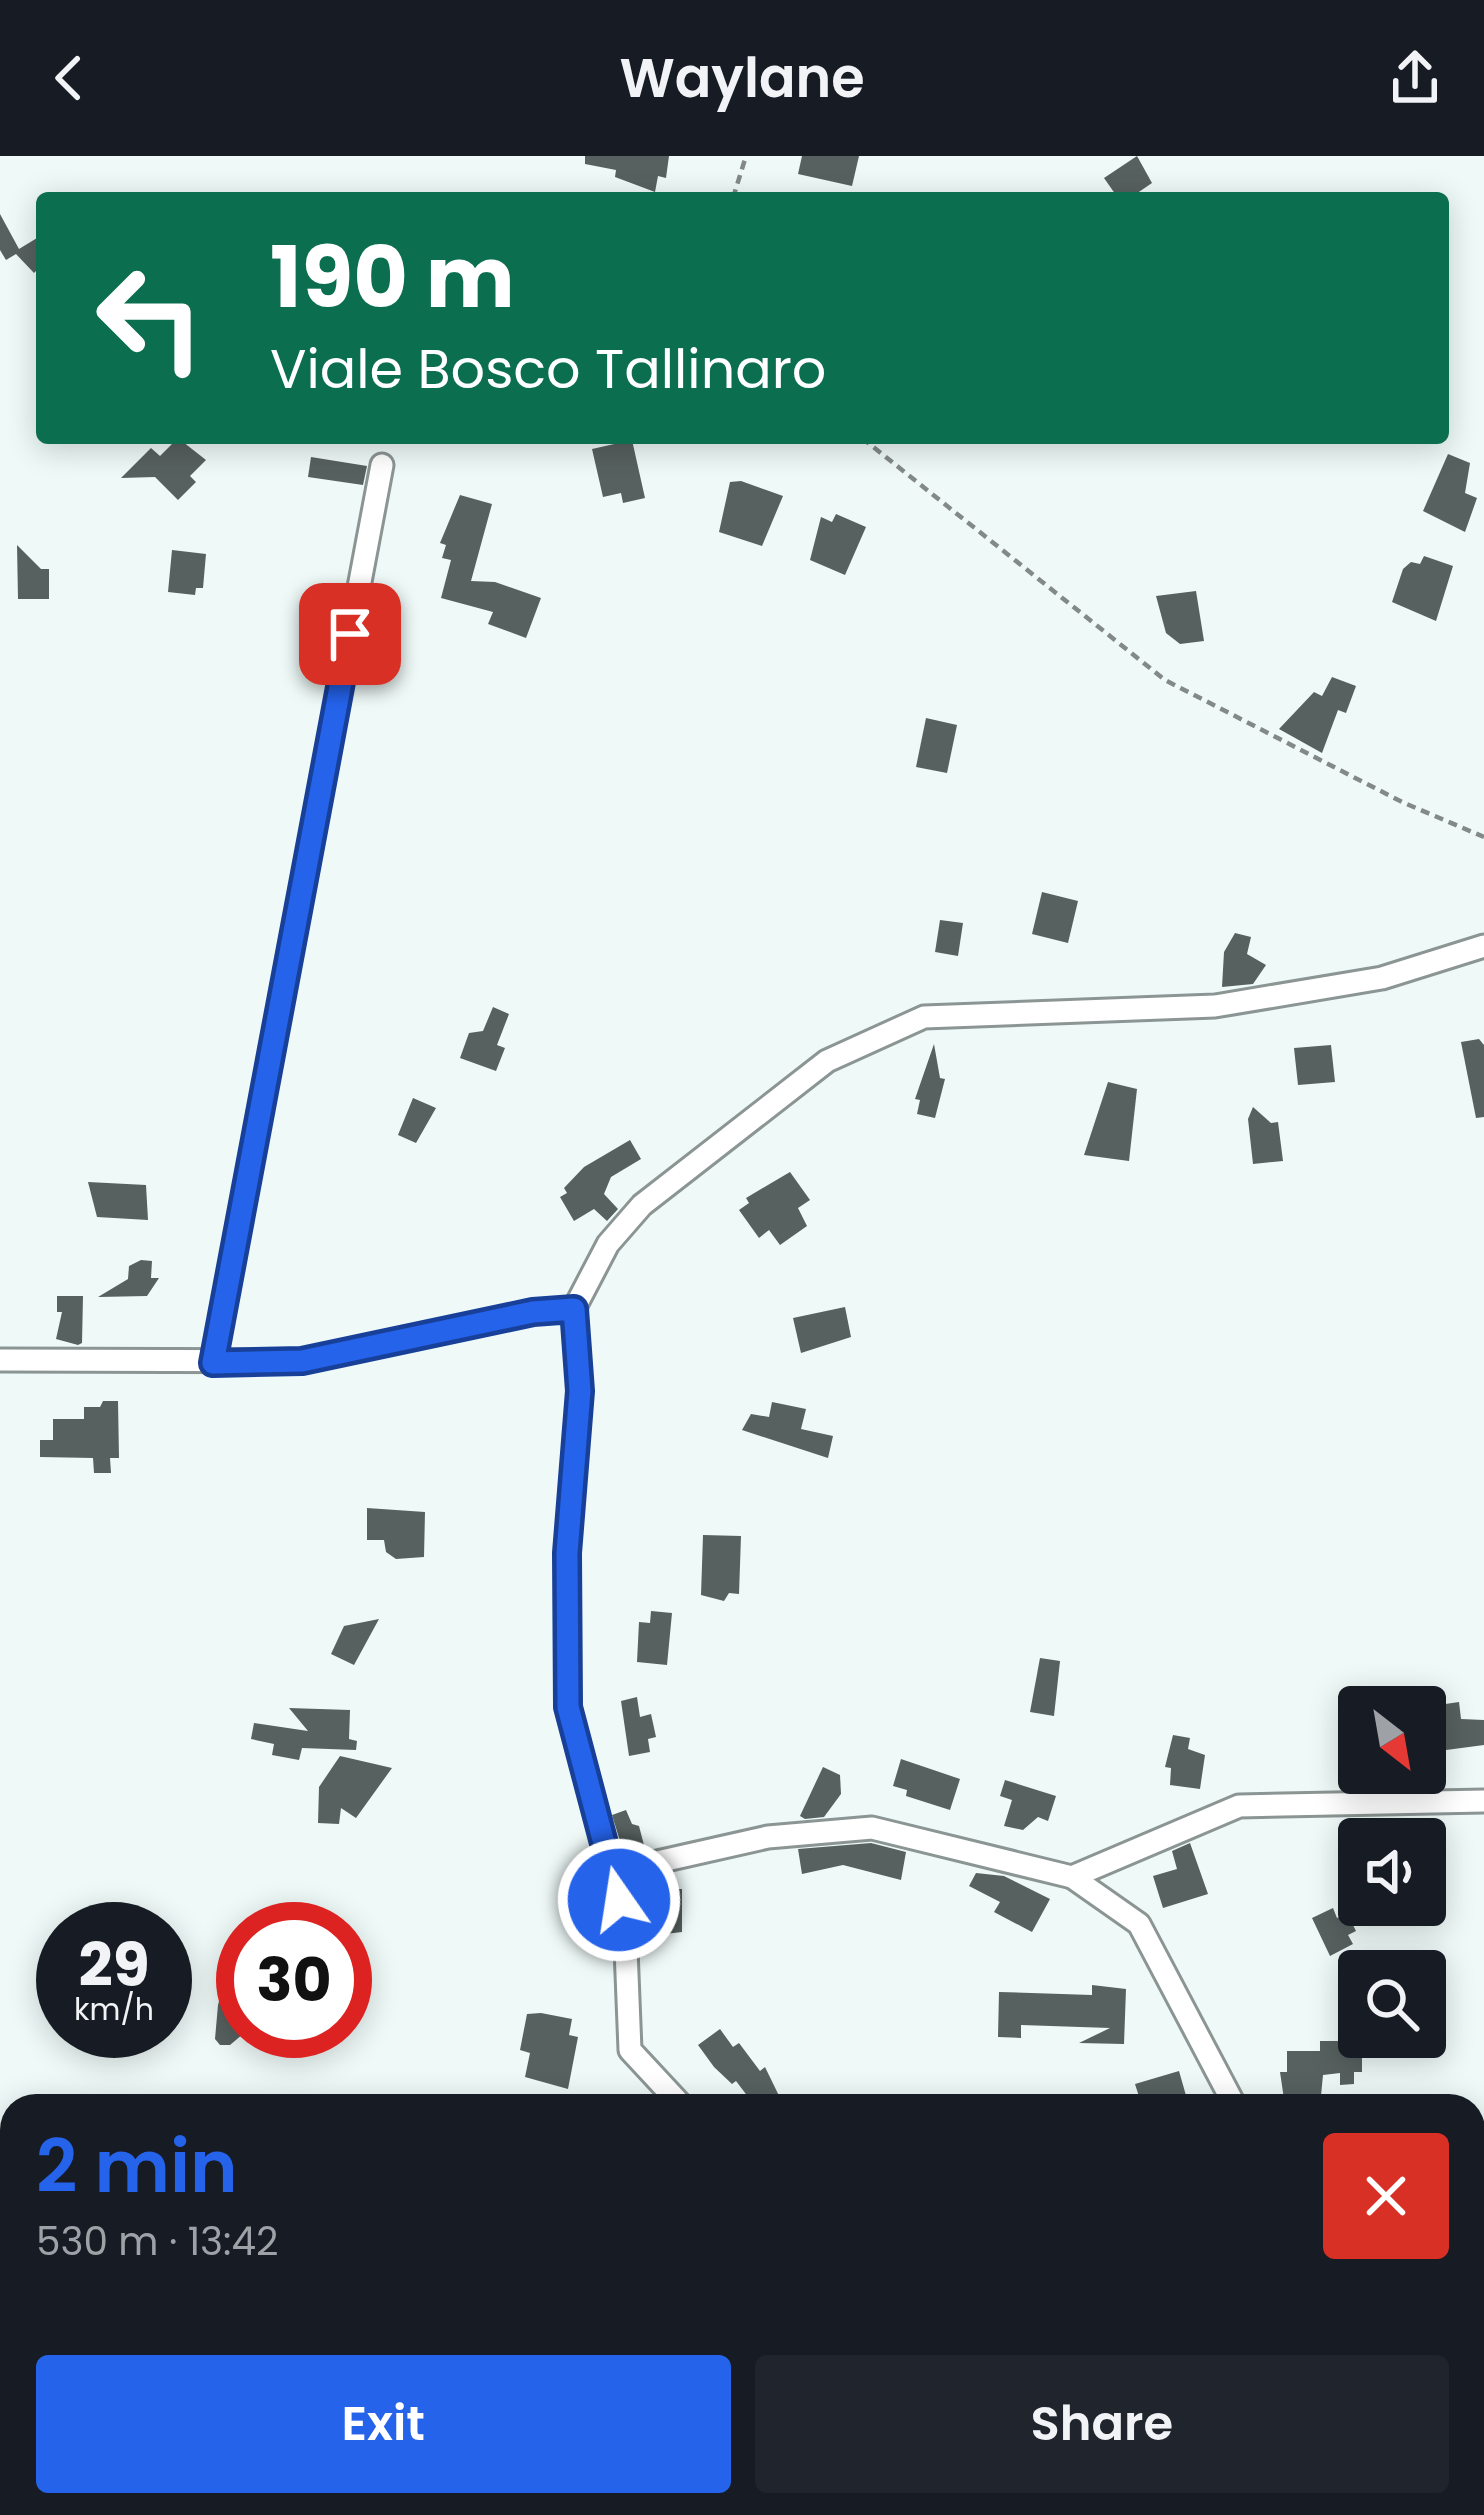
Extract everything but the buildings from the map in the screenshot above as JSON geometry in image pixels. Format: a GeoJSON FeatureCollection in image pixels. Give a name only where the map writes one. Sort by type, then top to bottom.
{"type":"FeatureCollection","features":[{"type":"Feature","properties":{"kind":"street"},"geometry":{"type":"LineString","coordinates":[[213,1363],[382,465]]}},
{"type":"Feature","properties":{"kind":"street"},"geometry":{"type":"LineString","coordinates":[[671,2094],[630,2050],[625,1922],[568,1707],[567,1553],[580,1391],[574,1309],[608,1244],[642,1205],[827,1061],[925,1017],[1215,1006],[1382,978],[1484,946]]}},
{"type":"Feature","properties":{"kind":"street"},"geometry":{"type":"LineString","coordinates":[[0,1360],[302,1361],[533,1312],[574,1309]]}},
{"type":"Feature","properties":{"kind":"street"},"geometry":{"type":"LineString","coordinates":[[1072,1877],[1239,1806],[1484,1801]]}},
{"type":"Feature","properties":{"kind":"street"},"geometry":{"type":"LineString","coordinates":[[613,1872],[768,1837],[872,1828],[1072,1877],[1139,1924],[1229,2094]]}},
{"type":"Feature","properties":{"kind":"path"},"geometry":{"type":"LineString","coordinates":[[735,192],[746,156]]}},
{"type":"Feature","properties":{"kind":"path"},"geometry":{"type":"LineString","coordinates":[[870,444],[1165,680],[1402,802],[1484,837]]}},
{"type":"Feature","properties":{"kind":"route"},"geometry":{"type":"LineString","coordinates":[[350,634],[213,1363],[302,1361],[388,1347],[533,1312],[574,1309],[580,1391],[567,1553],[568,1707],[579,1763],[598,1814],[619,1900]]}}]}
